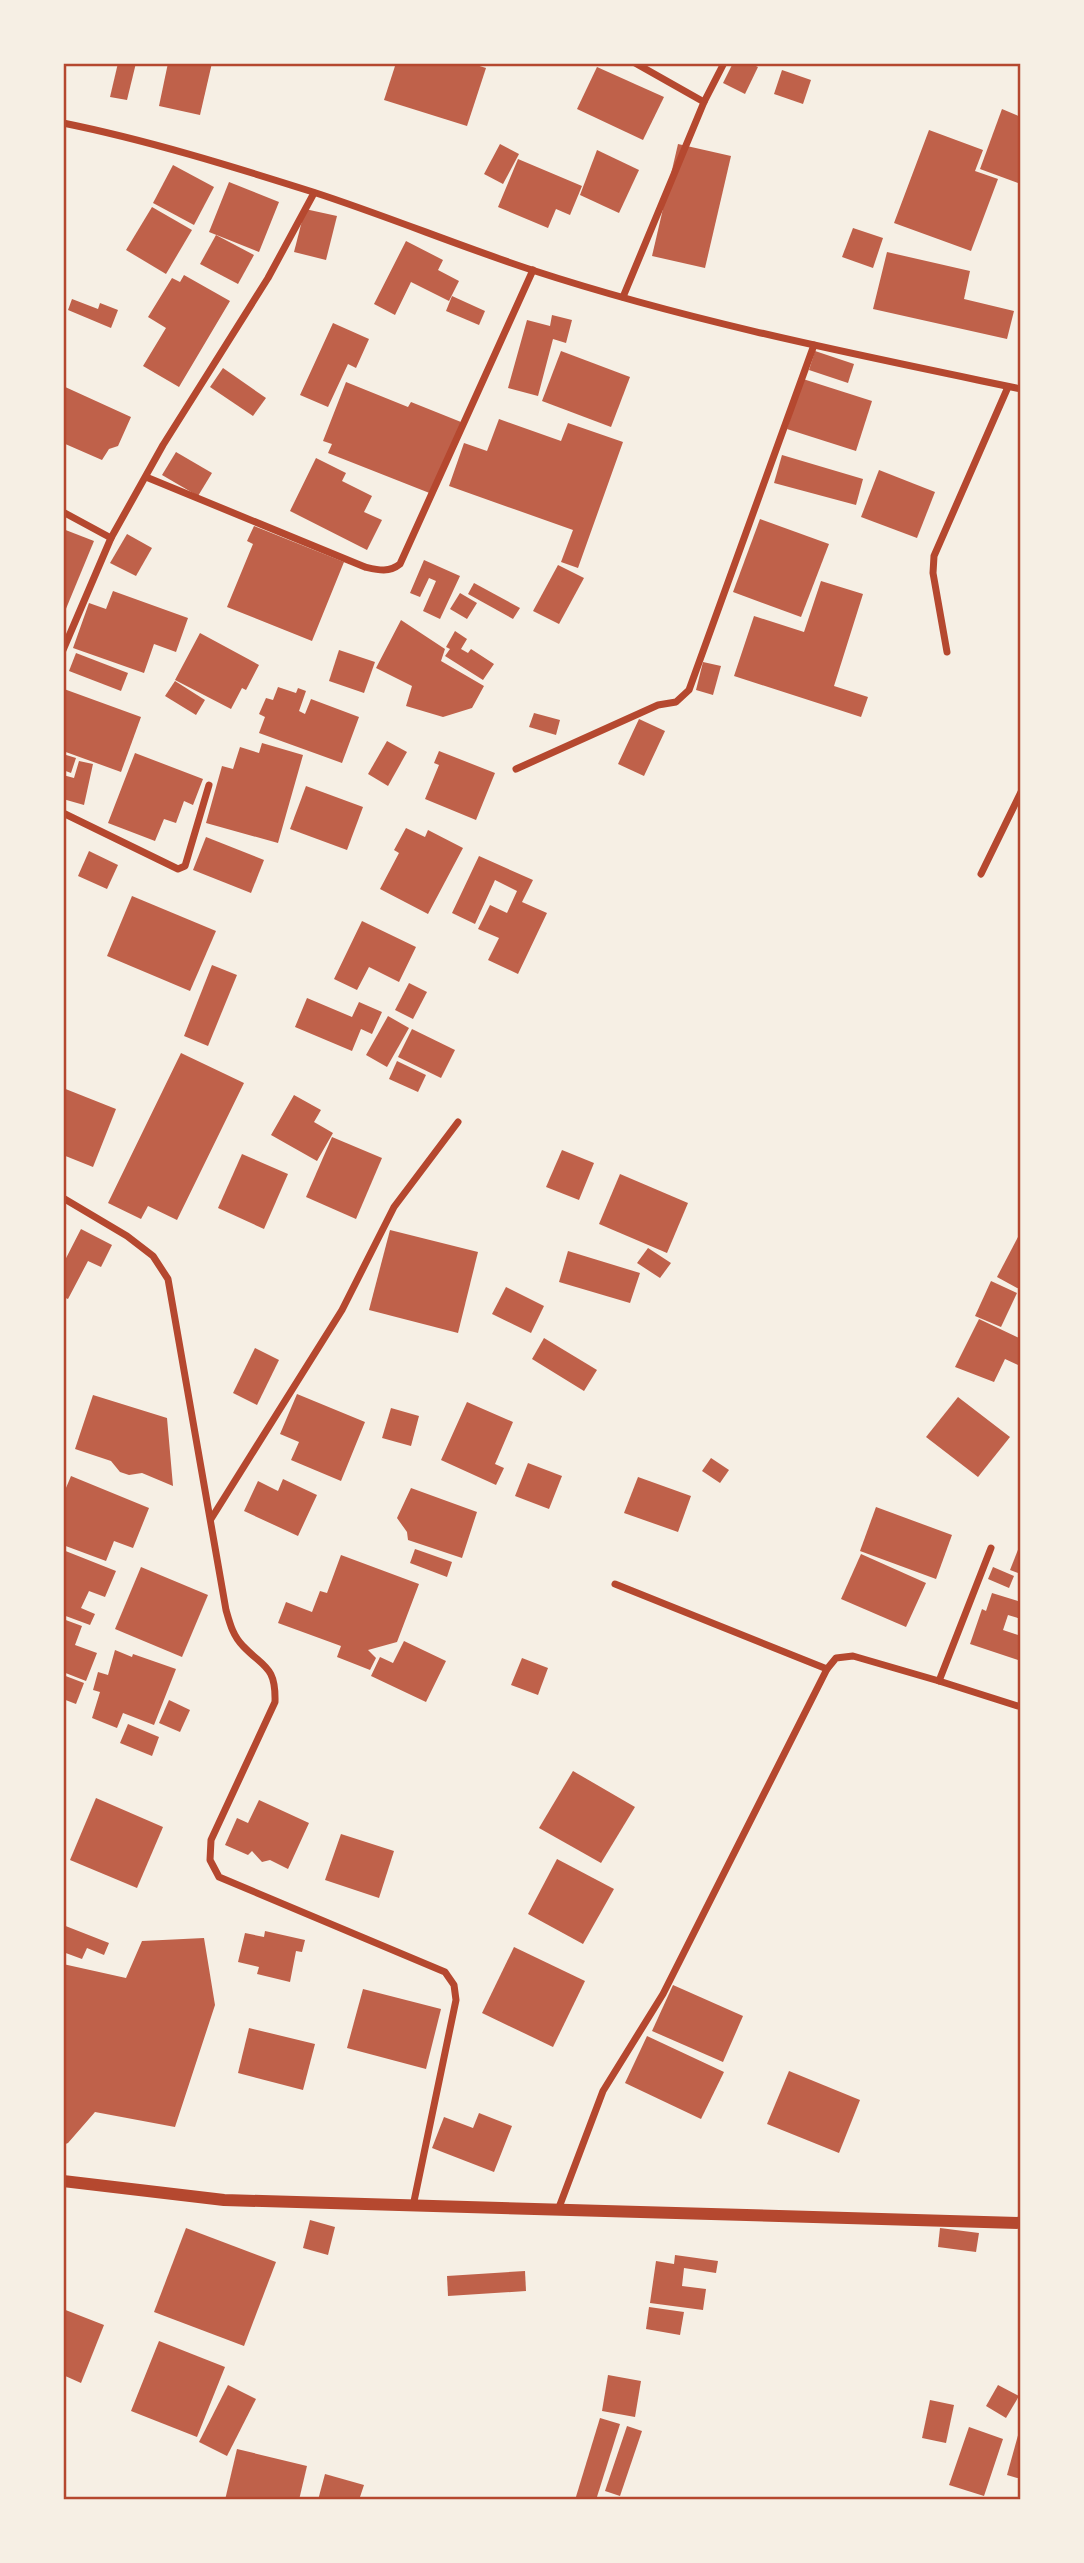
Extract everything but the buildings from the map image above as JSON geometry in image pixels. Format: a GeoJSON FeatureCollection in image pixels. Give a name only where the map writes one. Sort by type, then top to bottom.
{"type":"FeatureCollection","features":[{"type":"Feature","properties":{"kind":"street"},"geometry":{"type":"LineString","coordinates":[[635,63],[704,102]]}},
{"type":"Feature","properties":{"kind":"street"},"geometry":{"type":"LineString","coordinates":[[623,297],[704,102],[724,63]]}},
{"type":"Feature","properties":{"kind":"street"},"geometry":{"type":"LineString","coordinates":[[63,123],[122,135],[314,192],[533,270],[623,297],[814,345],[1021,389]]}},
{"type":"Feature","properties":{"kind":"street"},"geometry":{"type":"LineString","coordinates":[[63,650],[111,538],[163,445],[268,278],[314,192]]}},
{"type":"Feature","properties":{"kind":"street"},"geometry":{"type":"LineString","coordinates":[[146,478],[365,566],[383,571],[396,567],[400,564],[533,270]]}},
{"type":"Feature","properties":{"kind":"street"},"geometry":{"type":"LineString","coordinates":[[516,769],[658,705],[676,702],[689,690],[814,345]]}},
{"type":"Feature","properties":{"kind":"street"},"geometry":{"type":"LineString","coordinates":[[947,652],[933,573],[934,556],[1008,387]]}},
{"type":"Feature","properties":{"kind":"street"},"geometry":{"type":"LineString","coordinates":[[63,512],[111,538]]}},
{"type":"Feature","properties":{"kind":"street"},"geometry":{"type":"LineString","coordinates":[[63,813],[178,869],[185,866],[209,785]]}},
{"type":"Feature","properties":{"kind":"street"},"geometry":{"type":"LineString","coordinates":[[981,874],[1021,792]]}},
{"type":"Feature","properties":{"kind":"street"},"geometry":{"type":"LineString","coordinates":[[210,1520],[342,1310],[394,1207],[458,1122]]}},
{"type":"Feature","properties":{"kind":"street"},"geometry":{"type":"LineString","coordinates":[[63,1198],[127,1236],[153,1256],[168,1279],[231,1629],[242,1645],[266,1666],[275,1683],[275,1702],[211,1840],[210,1860],[219,1877],[445,1972],[454,1985],[456,2000],[413,2207]]}},
{"type":"Feature","properties":{"kind":"street"},"geometry":{"type":"LineString","coordinates":[[939,1681],[991,1548]]}},
{"type":"Feature","properties":{"kind":"street"},"geometry":{"type":"LineString","coordinates":[[615,1584],[827,1669]]}},
{"type":"Feature","properties":{"kind":"street"},"geometry":{"type":"LineString","coordinates":[[558,2210],[603,2091],[663,1994],[827,1669],[836,1658],[852,1656],[1021,1707]]}},
{"type":"Feature","properties":{"kind":"street"},"geometry":{"type":"LineString","coordinates":[[63,2181],[224,2200],[1021,2223]]}}]}
